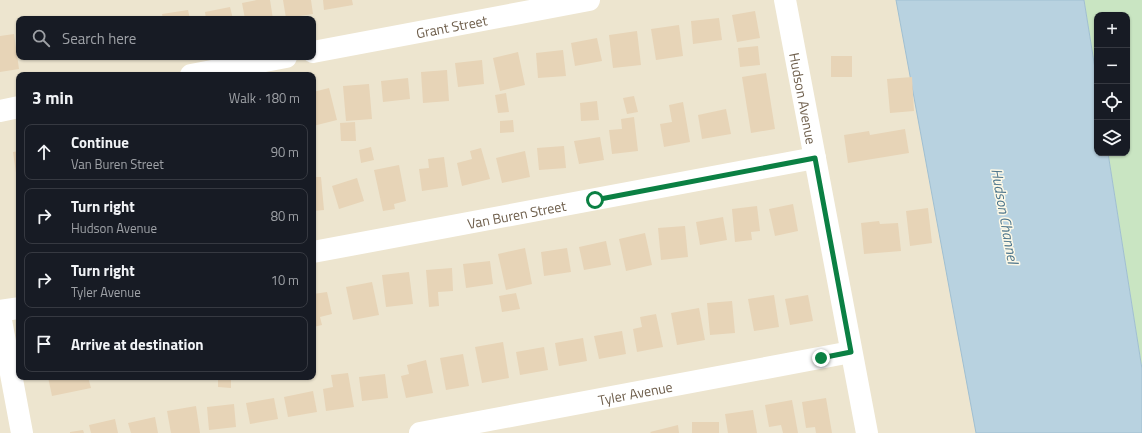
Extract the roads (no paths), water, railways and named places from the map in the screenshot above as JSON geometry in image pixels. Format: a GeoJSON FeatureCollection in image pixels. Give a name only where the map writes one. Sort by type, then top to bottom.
{"type":"FeatureCollection","features":[{"type":"Feature","properties":{"kind":"street","name":"Grant Street"},"geometry":{"type":"LineString","coordinates":[[316,51],[589,0]]}},
{"type":"Feature","properties":{"kind":"street","name":"Hudson Avenue"},"geometry":{"type":"LineString","coordinates":[[785,0],[867,433]]}},
{"type":"Feature","properties":{"kind":"street"},"geometry":{"type":"LineString","coordinates":[[207,72],[270,60]]}},
{"type":"Feature","properties":{"kind":"street"},"geometry":{"type":"LineString","coordinates":[[0,111],[16,108]]}},
{"type":"Feature","properties":{"kind":"street","name":"Van Buren Street"},"geometry":{"type":"LineString","coordinates":[[316,251],[815,158]]}},
{"type":"Feature","properties":{"kind":"street"},"geometry":{"type":"LineString","coordinates":[[0,311],[16,308]]}},
{"type":"Feature","properties":{"kind":"street"},"geometry":{"type":"LineString","coordinates":[[0,315],[22,433]]}},
{"type":"Feature","properties":{"kind":"street","name":"Tyler Avenue"},"geometry":{"type":"LineString","coordinates":[[420,433],[851,352]]}},
{"type":"Feature","properties":{"kind":"water","name":"Hudson Channel"},"geometry":{"type":"Polygon","coordinates":[[[896,0],[1084,0],[1094,62],[1094,156],[1108,156],[1142,369],[1142,433],[976,433],[896,0]]]}}]}
